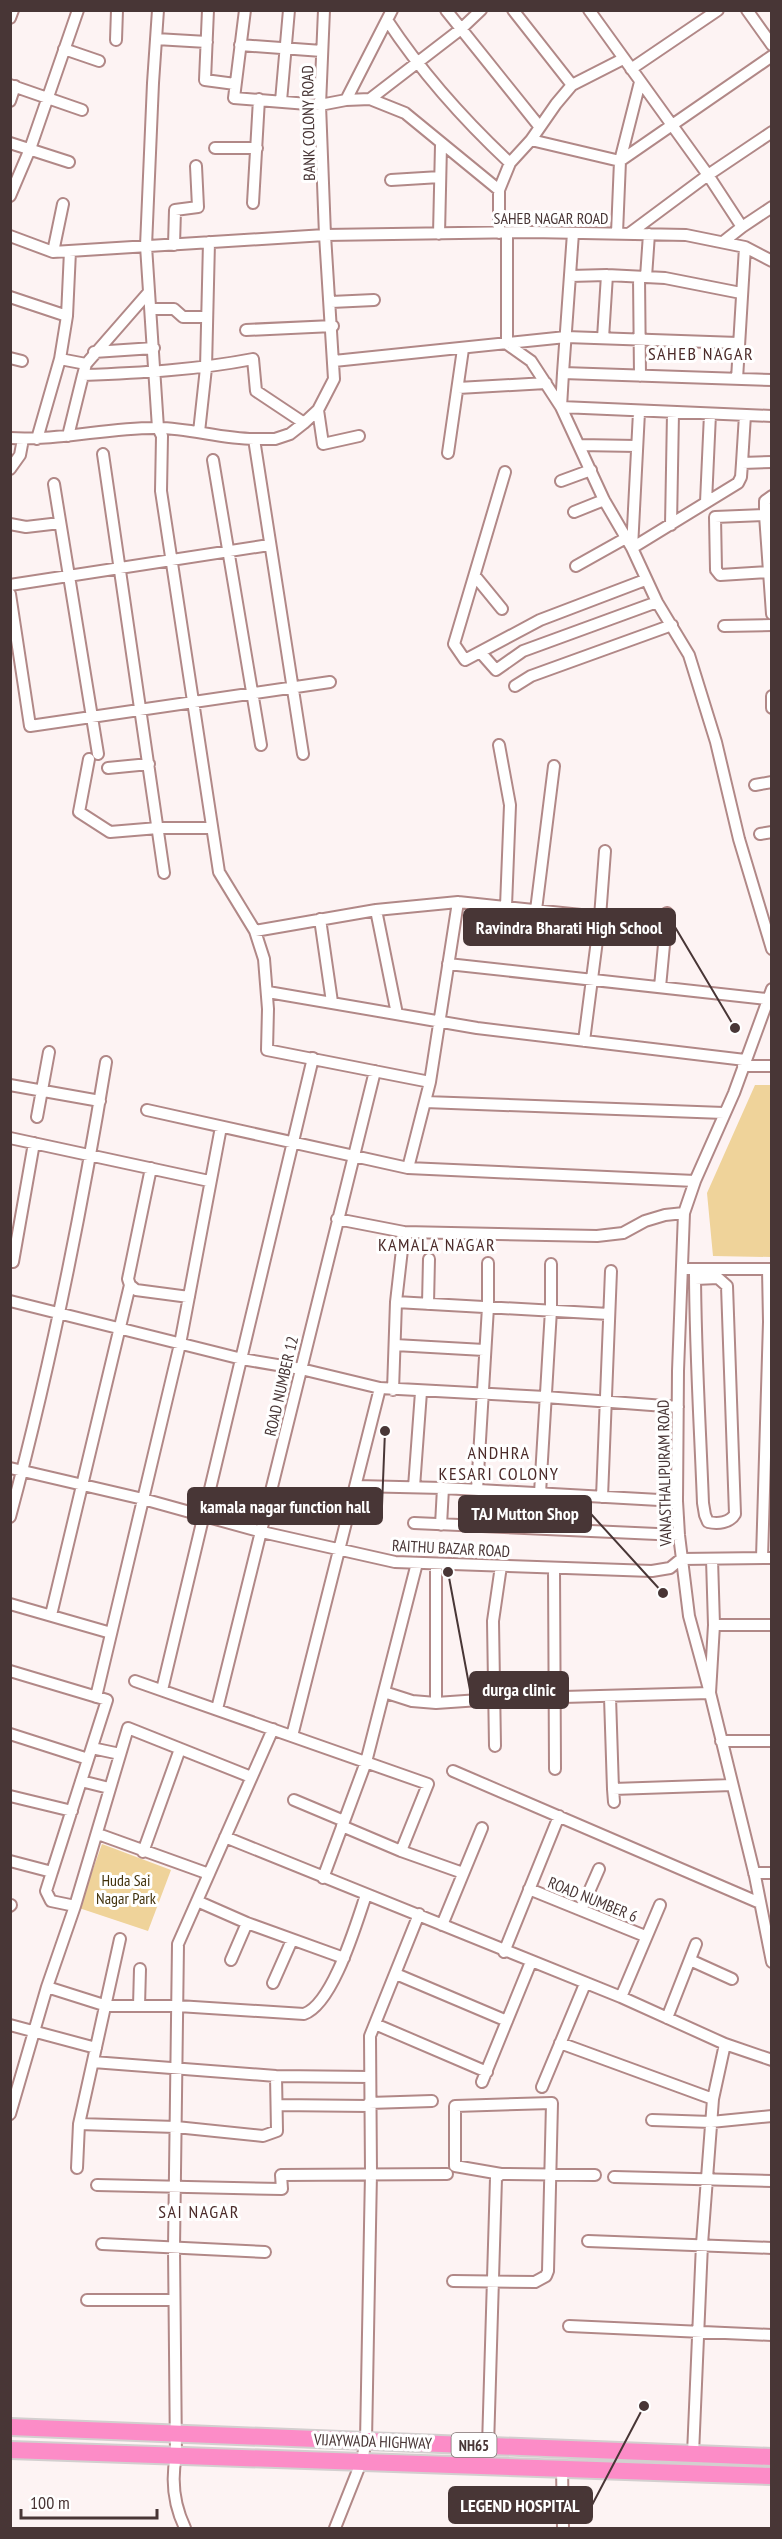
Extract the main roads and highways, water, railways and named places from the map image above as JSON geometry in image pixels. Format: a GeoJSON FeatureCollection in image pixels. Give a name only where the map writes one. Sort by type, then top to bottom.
{"type":"FeatureCollection","features":[{"type":"Feature","properties":{"kind":"highway","name":"VIJAYWADA HIGHWAY"},"geometry":{"type":"LineString","coordinates":[[10,2427],[771,2457]]}},
{"type":"Feature","properties":{"kind":"highway","name":"VIJAYWADA HIGHWAY"},"geometry":{"type":"LineString","coordinates":[[10,2450],[362,2460],[771,2476]]}},
{"type":"Feature","properties":{"kind":"place","name":"Ravindra Bharati High School"},"geometry":{"type":"Point","coordinates":[735,1028]}},
{"type":"Feature","properties":{"kind":"place","name":"kamala nagar function hall"},"geometry":{"type":"Point","coordinates":[385,1431]}},
{"type":"Feature","properties":{"kind":"place","name":"durga clinic"},"geometry":{"type":"Point","coordinates":[448,1572]}},
{"type":"Feature","properties":{"kind":"place","name":"TAJ Mutton Shop"},"geometry":{"type":"Point","coordinates":[663,1593]}},
{"type":"Feature","properties":{"kind":"place","name":"LEGEND HOSPITAL"},"geometry":{"type":"Point","coordinates":[644,2406]}},
{"type":"Feature","properties":{"kind":"district","name":"SAHEB NAGAR"},"geometry":{"type":"Point","coordinates":[701,353]}},
{"type":"Feature","properties":{"kind":"district","name":"KAMALA NAGAR"},"geometry":{"type":"Point","coordinates":[437,1244]}},
{"type":"Feature","properties":{"kind":"district","name":"ANDHRA KESARI COLONY"},"geometry":{"type":"Point","coordinates":[499,1462]}},
{"type":"Feature","properties":{"kind":"district","name":"SAI NAGAR"},"geometry":{"type":"Point","coordinates":[199,2211]}},
{"type":"Feature","properties":{"kind":"park label","name":"Huda Sai Nagar Park"},"geometry":{"type":"Point","coordinates":[126,1889]}}]}
